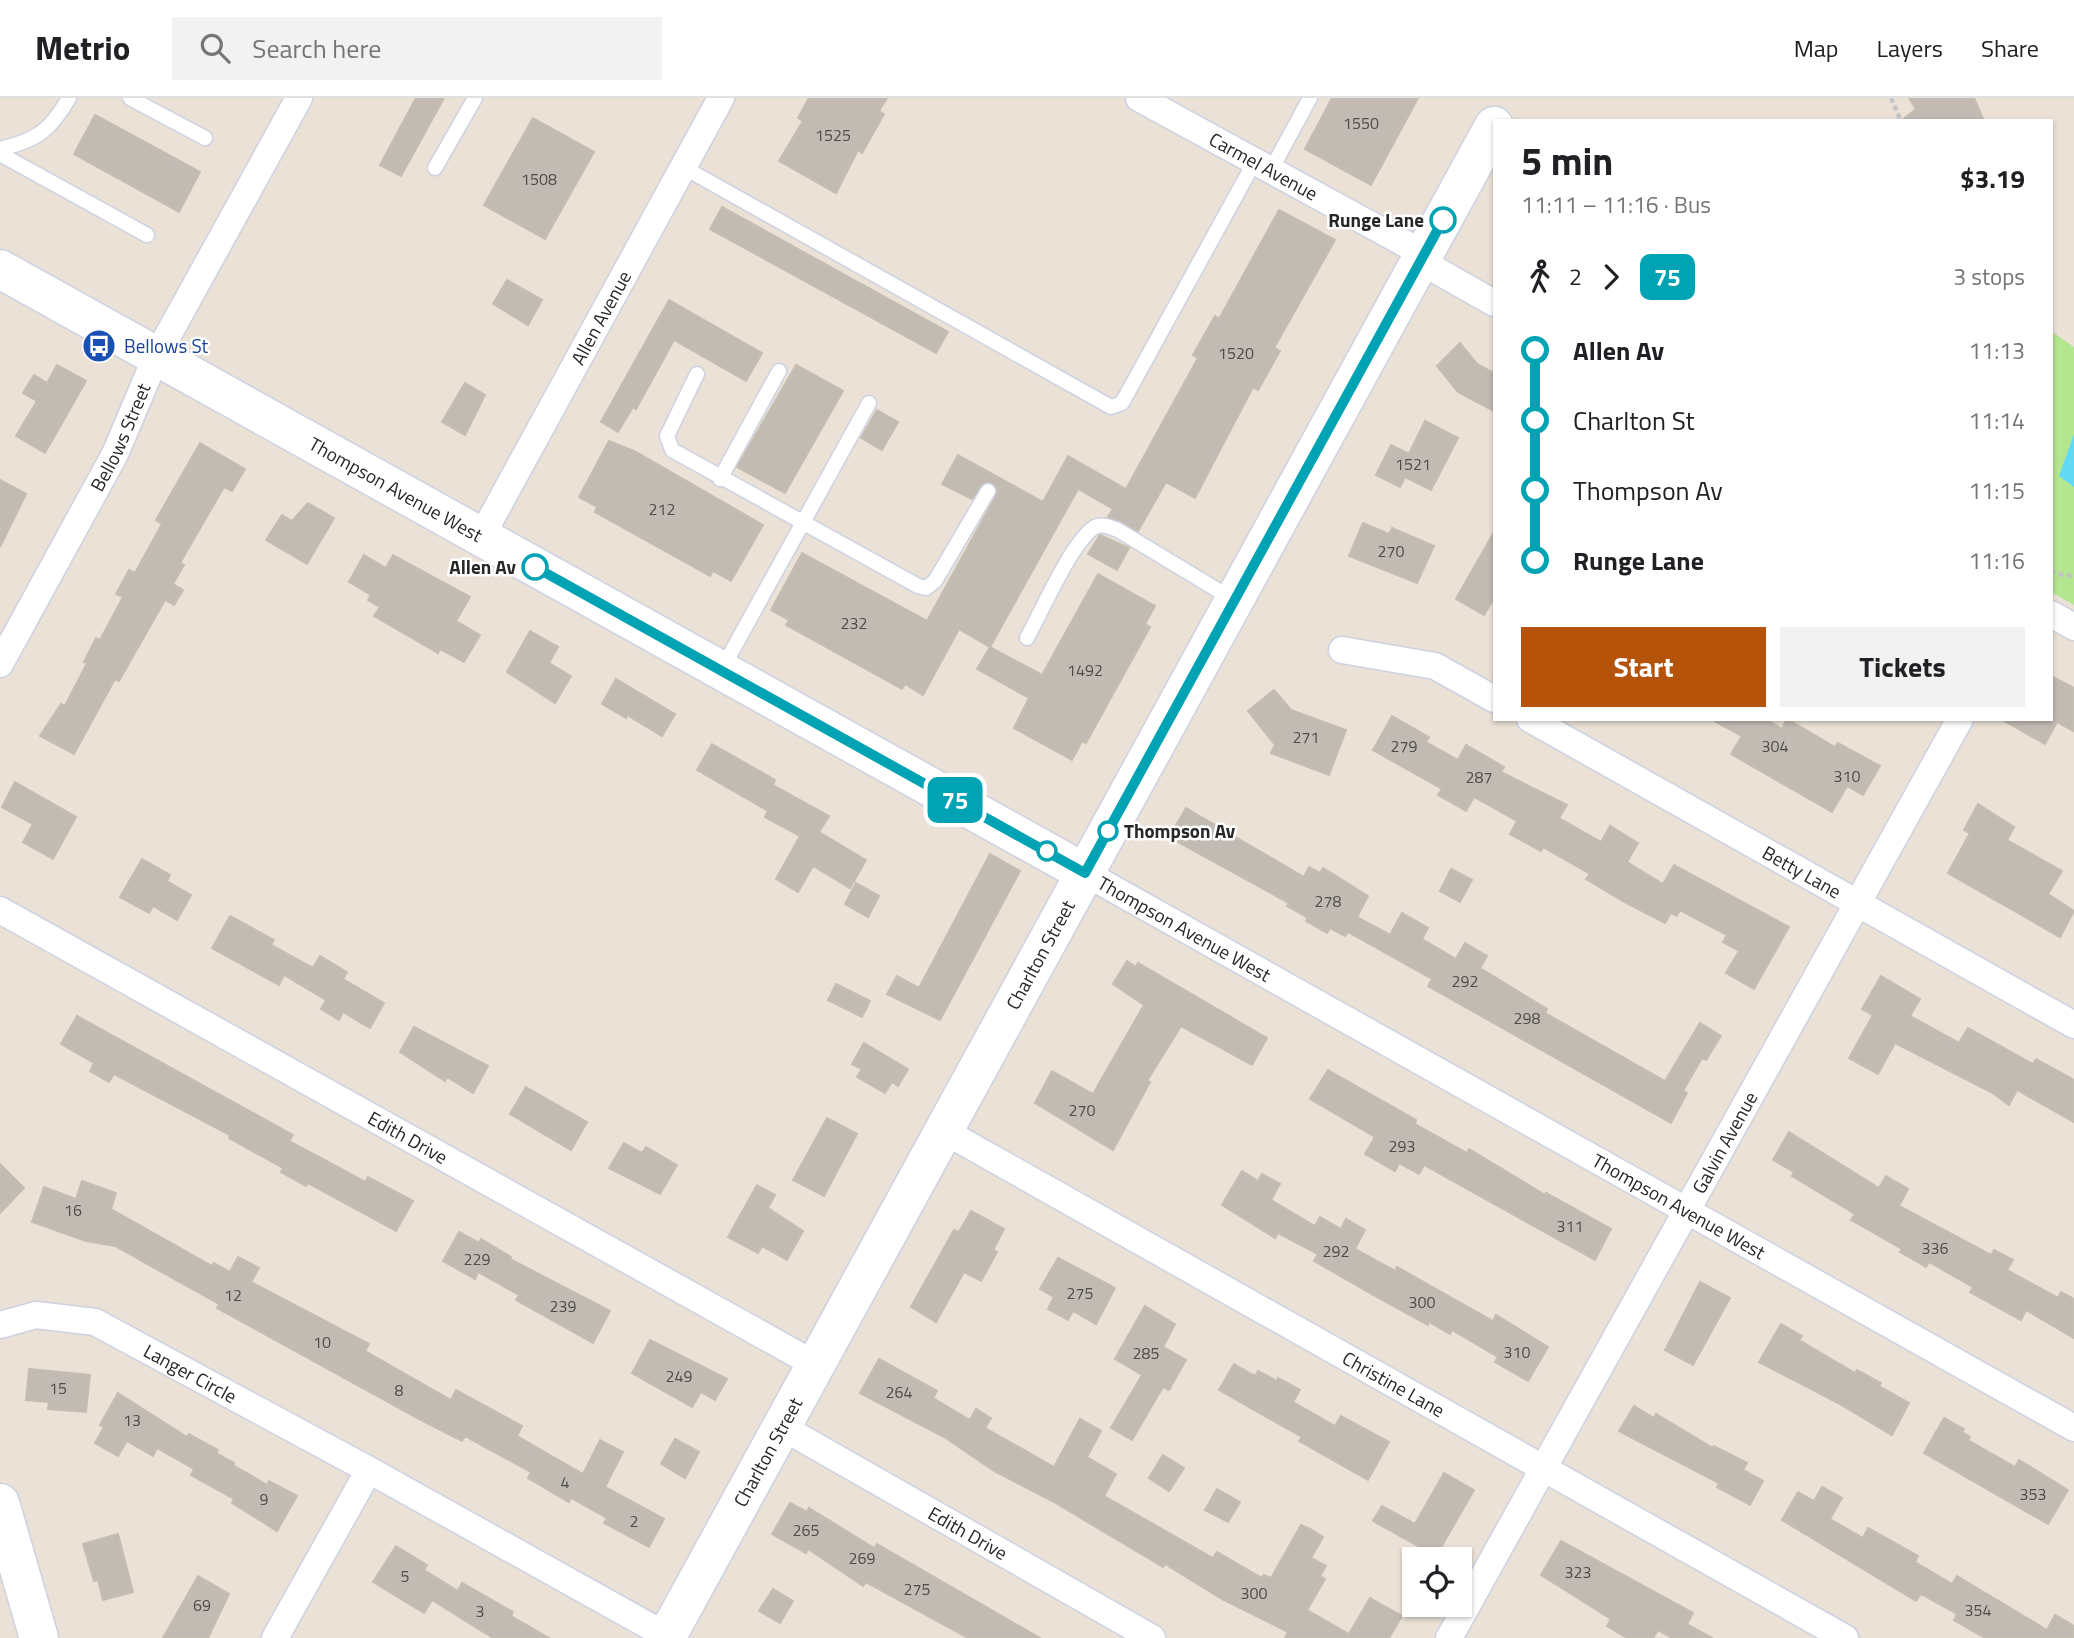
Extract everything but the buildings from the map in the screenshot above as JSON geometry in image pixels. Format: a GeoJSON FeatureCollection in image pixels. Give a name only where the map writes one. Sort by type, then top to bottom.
{"type":"FeatureCollection","features":[{"type":"Feature","properties":{"kind":"street","name":"Bellows Street"},"geometry":{"type":"LineString","coordinates":[[0,664],[115,454],[156,357],[299,98]]}},
{"type":"Feature","properties":{"kind":"street","name":"Allen Avenue"},"geometry":{"type":"LineString","coordinates":[[481,537],[721,98]]}},
{"type":"Feature","properties":{"kind":"street","name":"Carmel Avenue"},"geometry":{"type":"LineString","coordinates":[[1139,98],[1422,258]]}},
{"type":"Feature","properties":{"kind":"street"},"geometry":{"type":"LineString","coordinates":[[1498,119],[1510,98]]}},
{"type":"Feature","properties":{"kind":"street","name":"Charlton Street"},"geometry":{"type":"LineString","coordinates":[[667,1637],[1493,127]]}},
{"type":"Feature","properties":{"kind":"street"},"geometry":{"type":"LineString","coordinates":[[1422,258],[1493,302]]}},
{"type":"Feature","properties":{"kind":"street","name":"Thompson Avenue West"},"geometry":{"type":"LineString","coordinates":[[0,270],[1085,873],[2074,1428]]}},
{"type":"Feature","properties":{"kind":"street"},"geometry":{"type":"LineString","coordinates":[[2053,615],[2074,627]]}},
{"type":"Feature","properties":{"kind":"street"},"geometry":{"type":"LineString","coordinates":[[1342,650],[1435,666],[1493,698]]}},
{"type":"Feature","properties":{"kind":"street","name":"Betty Lane"},"geometry":{"type":"LineString","coordinates":[[1534,721],[2074,1025]]}},
{"type":"Feature","properties":{"kind":"street","name":"Galvin Avenue"},"geometry":{"type":"LineString","coordinates":[[1449,1638],[1960,721]]}},
{"type":"Feature","properties":{"kind":"street","name":"Edith Drive"},"geometry":{"type":"LineString","coordinates":[[0,910],[816,1365]]}},
{"type":"Feature","properties":{"kind":"street","name":"Christine Lane"},"geometry":{"type":"LineString","coordinates":[[944,1131],[1845,1638]]}},
{"type":"Feature","properties":{"kind":"street","name":"Langer Circle"},"geometry":{"type":"LineString","coordinates":[[0,1325],[36,1315],[95,1322],[369,1470],[667,1637]]}},
{"type":"Feature","properties":{"kind":"street","name":"Edith Drive"},"geometry":{"type":"LineString","coordinates":[[782,1427],[1152,1638]]}},
{"type":"Feature","properties":{"kind":"street"},"geometry":{"type":"LineString","coordinates":[[275,1638],[369,1470]]}},
{"type":"Feature","properties":{"kind":"street"},"geometry":{"type":"LineString","coordinates":[[0,1503],[39,1638]]}},
{"type":"Feature","properties":{"kind":"lane"},"geometry":{"type":"LineString","coordinates":[[0,149],[35,138],[55,123],[69,98]]}},
{"type":"Feature","properties":{"kind":"lane"},"geometry":{"type":"LineString","coordinates":[[130,98],[205,138]]}},
{"type":"Feature","properties":{"kind":"lane"},"geometry":{"type":"LineString","coordinates":[[435,168],[474,98]]}},
{"type":"Feature","properties":{"kind":"lane"},"geometry":{"type":"LineString","coordinates":[[683,167],[1111,407],[1122,403],[1263,166],[1310,98]]}},
{"type":"Feature","properties":{"kind":"lane"},"geometry":{"type":"LineString","coordinates":[[0,155],[147,235]]}},
{"type":"Feature","properties":{"kind":"lane"},"geometry":{"type":"LineString","coordinates":[[720,479],[779,371]]}},
{"type":"Feature","properties":{"kind":"lane"},"geometry":{"type":"LineString","coordinates":[[697,374],[667,436],[672,450],[720,479],[926,588],[935,581],[989,491]]}},
{"type":"Feature","properties":{"kind":"lane"},"geometry":{"type":"LineString","coordinates":[[721,670],[869,403]]}},
{"type":"Feature","properties":{"kind":"lane"},"geometry":{"type":"LineString","coordinates":[[1027,638],[1079,545],[1093,527],[1101,525],[1118,530],[1235,601]]}},
{"type":"Feature","properties":{"kind":"path"},"geometry":{"type":"LineString","coordinates":[[1891,98],[1900,119]]}},
{"type":"Feature","properties":{"kind":"path"},"geometry":{"type":"LineString","coordinates":[[2053,571],[2064,576],[2074,575]]}},
{"type":"Feature","properties":{"kind":"green space"},"geometry":{"type":"Polygon","coordinates":[[[2053,332],[2074,347],[2074,605],[2053,593],[2053,332]]]}},
{"type":"Feature","properties":{"kind":"water"},"geometry":{"type":"Polygon","coordinates":[[[2074,434],[2074,487],[2059,476],[2074,434]]]}},
{"type":"Feature","properties":{"kind":"bus line","name":"75"},"geometry":{"type":"LineString","coordinates":[[535,567],[1085,873],[1443,220]]}},
{"type":"Feature","properties":{"kind":"place","name":"Runge Lane"},"geometry":{"type":"Point","coordinates":[1443,220]}},
{"type":"Feature","properties":{"kind":"place","name":"Bellows St"},"geometry":{"type":"Point","coordinates":[99,346]}},
{"type":"Feature","properties":{"kind":"place","name":"Allen Av"},"geometry":{"type":"Point","coordinates":[535,567]}},
{"type":"Feature","properties":{"kind":"place","name":"Thompson Av"},"geometry":{"type":"Point","coordinates":[1108,831]}}]}
